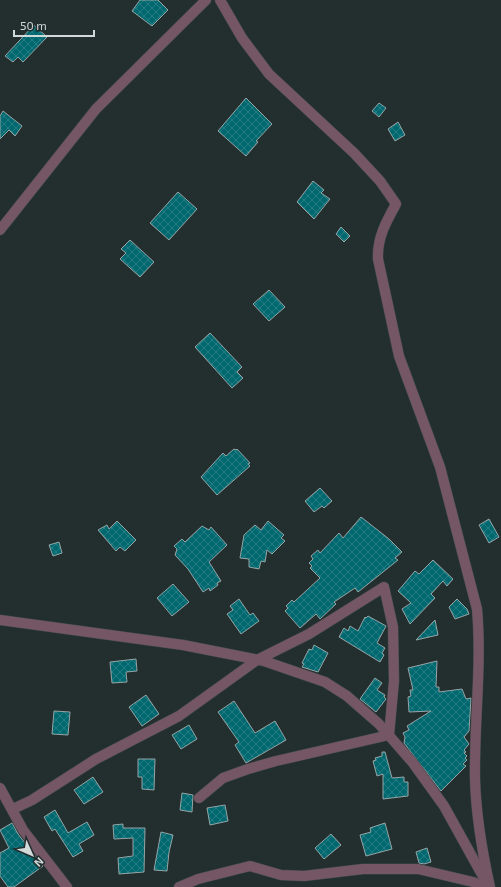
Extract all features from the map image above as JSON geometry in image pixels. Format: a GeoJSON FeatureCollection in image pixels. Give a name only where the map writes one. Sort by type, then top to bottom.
{"type":"FeatureCollection","features":[{"type":"Feature","properties":{"kind":"street"},"geometry":{"type":"LineString","coordinates":[[0,230],[96,109],[206,0]]}},
{"type":"Feature","properties":{"kind":"street"},"geometry":{"type":"LineString","coordinates":[[220,0],[242,38],[269,74],[354,153],[380,182],[396,204],[382,231],[378,249],[378,259],[399,356],[440,468],[476,609],[478,630],[479,699],[475,780],[482,850],[489,887]]}},
{"type":"Feature","properties":{"kind":"street"},"geometry":{"type":"LineString","coordinates":[[13,809],[32,800],[96,758],[179,716],[257,660],[309,634],[384,587],[393,627],[394,681],[389,735]]}},
{"type":"Feature","properties":{"kind":"street"},"geometry":{"type":"LineString","coordinates":[[0,620],[183,645],[257,660],[325,682],[347,696],[379,724],[413,763],[444,806],[489,887]]}},
{"type":"Feature","properties":{"kind":"street"},"geometry":{"type":"LineString","coordinates":[[199,798],[223,778],[248,769],[276,761],[389,735]]}},
{"type":"Feature","properties":{"kind":"street"},"geometry":{"type":"LineString","coordinates":[[0,788],[13,809],[23,830],[67,887]]}},
{"type":"Feature","properties":{"kind":"street"},"geometry":{"type":"LineString","coordinates":[[179,887],[198,879],[250,866],[281,875],[304,876],[363,869],[418,869],[473,882],[484,887]]}},
{"type":"Feature","properties":{"kind":"building"},"geometry":{"type":"Polygon","coordinates":[[[140,0],[158,0],[168,10],[152,26],[132,11],[140,0]]]}},
{"type":"Feature","properties":{"kind":"building"},"geometry":{"type":"Polygon","coordinates":[[[34,25],[47,37],[23,62],[18,57],[13,62],[5,56],[34,25]]]}},
{"type":"Feature","properties":{"kind":"building"},"geometry":{"type":"Polygon","coordinates":[[[246,98],[272,124],[256,141],[258,142],[246,156],[218,131],[246,98]]]}},
{"type":"Feature","properties":{"kind":"building"},"geometry":{"type":"Polygon","coordinates":[[[379,103],[386,108],[379,117],[372,111],[379,103]]]}},
{"type":"Feature","properties":{"kind":"building"},"geometry":{"type":"Polygon","coordinates":[[[3,111],[22,126],[15,136],[9,130],[0,139],[0,116],[3,111]]]}},
{"type":"Feature","properties":{"kind":"building"},"geometry":{"type":"Polygon","coordinates":[[[398,122],[405,135],[395,141],[388,129],[398,122]]]}},
{"type":"Feature","properties":{"kind":"building"},"geometry":{"type":"Polygon","coordinates":[[[313,181],[324,190],[321,193],[330,199],[314,219],[297,202],[313,181]]]}},
{"type":"Feature","properties":{"kind":"building"},"geometry":{"type":"Polygon","coordinates":[[[178,192],[197,209],[169,240],[150,223],[178,192]]]}},
{"type":"Feature","properties":{"kind":"building"},"geometry":{"type":"Polygon","coordinates":[[[341,227],[350,236],[344,242],[336,234],[341,227]]]}},
{"type":"Feature","properties":{"kind":"building"},"geometry":{"type":"Polygon","coordinates":[[[130,240],[154,262],[140,277],[120,259],[126,253],[121,249],[130,240]]]}},
{"type":"Feature","properties":{"kind":"building"},"geometry":{"type":"Polygon","coordinates":[[[269,290],[285,307],[269,321],[253,304],[269,290]]]}},
{"type":"Feature","properties":{"kind":"building"},"geometry":{"type":"Polygon","coordinates":[[[210,333],[242,367],[237,372],[243,378],[232,388],[195,347],[210,333]]]}},
{"type":"Feature","properties":{"kind":"building"},"geometry":{"type":"Polygon","coordinates":[[[234,449],[237,449],[250,463],[248,464],[250,466],[217,495],[201,477],[223,453],[226,456],[234,449]]]}},
{"type":"Feature","properties":{"kind":"building"},"geometry":{"type":"Polygon","coordinates":[[[320,488],[332,501],[324,508],[322,506],[314,512],[305,501],[320,488]]]}},
{"type":"Feature","properties":{"kind":"building"},"geometry":{"type":"Polygon","coordinates":[[[361,517],[389,539],[402,552],[395,558],[398,560],[358,592],[355,588],[334,602],[336,604],[320,619],[316,614],[300,628],[285,611],[288,608],[286,606],[292,600],[294,602],[320,578],[310,568],[312,566],[309,563],[313,559],[311,556],[318,550],[320,553],[339,533],[343,538],[361,517]]]}},
{"type":"Feature","properties":{"kind":"building"},"geometry":{"type":"Polygon","coordinates":[[[489,519],[499,537],[489,543],[479,525],[489,519]]]}},
{"type":"Feature","properties":{"kind":"building"},"geometry":{"type":"Polygon","coordinates":[[[117,521],[136,540],[125,551],[120,547],[116,551],[98,530],[107,525],[109,529],[117,521]]]}},
{"type":"Feature","properties":{"kind":"building"},"geometry":{"type":"Polygon","coordinates":[[[268,521],[284,535],[281,538],[285,541],[272,554],[267,550],[265,562],[261,561],[259,569],[249,567],[249,559],[240,558],[244,535],[255,525],[261,530],[268,521]]]}},
{"type":"Feature","properties":{"kind":"building"},"geometry":{"type":"Polygon","coordinates":[[[202,526],[209,530],[211,527],[227,545],[209,562],[221,581],[217,583],[218,585],[210,591],[209,588],[203,592],[188,569],[175,555],[177,549],[174,546],[182,539],[185,542],[202,526]]]}},
{"type":"Feature","properties":{"kind":"building"},"geometry":{"type":"Polygon","coordinates":[[[59,542],[62,553],[53,556],[49,545],[59,542]]]}},
{"type":"Feature","properties":{"kind":"building"},"geometry":{"type":"Polygon","coordinates":[[[433,560],[453,579],[447,586],[443,581],[431,594],[435,598],[410,624],[402,609],[411,603],[398,591],[415,571],[419,574],[433,560]]]}},
{"type":"Feature","properties":{"kind":"building"},"geometry":{"type":"Polygon","coordinates":[[[173,584],[189,602],[172,616],[157,598],[173,584]]]}},
{"type":"Feature","properties":{"kind":"building"},"geometry":{"type":"Polygon","coordinates":[[[239,599],[250,615],[253,613],[259,621],[241,634],[227,614],[233,610],[230,606],[239,599]]]}},
{"type":"Feature","properties":{"kind":"building"},"geometry":{"type":"Polygon","coordinates":[[[457,599],[467,609],[469,614],[455,619],[449,607],[457,599]]]}},
{"type":"Feature","properties":{"kind":"building"},"geometry":{"type":"Polygon","coordinates":[[[368,616],[386,626],[377,643],[385,648],[382,653],[384,655],[380,662],[339,637],[344,628],[348,631],[350,626],[358,631],[365,617],[366,618],[368,616]]]}},
{"type":"Feature","properties":{"kind":"building"},"geometry":{"type":"Polygon","coordinates":[[[435,620],[438,635],[416,640],[435,620]]]}},
{"type":"Feature","properties":{"kind":"building"},"geometry":{"type":"Polygon","coordinates":[[[314,645],[328,653],[318,672],[302,667],[304,664],[302,663],[309,649],[312,650],[314,645]]]}},
{"type":"Feature","properties":{"kind":"building"},"geometry":{"type":"Polygon","coordinates":[[[136,659],[137,671],[126,672],[127,682],[112,683],[110,662],[136,659]]]}},
{"type":"Feature","properties":{"kind":"building"},"geometry":{"type":"Polygon","coordinates":[[[437,661],[436,687],[439,687],[439,692],[462,689],[466,699],[471,698],[469,731],[464,737],[469,744],[464,750],[466,752],[464,753],[467,756],[465,758],[467,760],[463,764],[466,766],[441,791],[404,743],[405,737],[403,733],[409,730],[407,726],[431,711],[409,712],[408,697],[411,696],[410,690],[413,690],[408,668],[437,661]]]}},
{"type":"Feature","properties":{"kind":"building"},"geometry":{"type":"Polygon","coordinates":[[[375,678],[382,683],[377,690],[385,695],[384,697],[386,699],[376,712],[360,699],[375,678]]]}},
{"type":"Feature","properties":{"kind":"building"},"geometry":{"type":"Polygon","coordinates":[[[146,695],[159,714],[142,726],[129,707],[146,695]]]}},
{"type":"Feature","properties":{"kind":"building"},"geometry":{"type":"Polygon","coordinates":[[[234,701],[255,733],[275,721],[286,740],[246,763],[235,745],[239,742],[218,712],[234,701]]]}},
{"type":"Feature","properties":{"kind":"building"},"geometry":{"type":"Polygon","coordinates":[[[54,711],[70,712],[68,735],[52,734],[54,711]]]}},
{"type":"Feature","properties":{"kind":"building"},"geometry":{"type":"Polygon","coordinates":[[[189,725],[197,739],[181,749],[172,735],[189,725]]]}},
{"type":"Feature","properties":{"kind":"building"},"geometry":{"type":"Polygon","coordinates":[[[382,752],[385,752],[392,778],[404,777],[404,782],[408,782],[408,796],[383,799],[383,774],[377,776],[373,761],[376,760],[375,758],[382,756],[382,752]]]}},
{"type":"Feature","properties":{"kind":"building"},"geometry":{"type":"Polygon","coordinates":[[[138,759],[155,759],[154,790],[142,789],[142,777],[138,777],[138,759]]]}},
{"type":"Feature","properties":{"kind":"building"},"geometry":{"type":"Polygon","coordinates":[[[93,777],[103,792],[84,804],[74,790],[93,777]]]}},
{"type":"Feature","properties":{"kind":"building"},"geometry":{"type":"Polygon","coordinates":[[[182,793],[193,795],[192,812],[180,810],[182,793]]]}},
{"type":"Feature","properties":{"kind":"building"},"geometry":{"type":"Polygon","coordinates":[[[225,805],[228,821],[210,825],[207,808],[225,805]]]}},
{"type":"Feature","properties":{"kind":"building"},"geometry":{"type":"Polygon","coordinates":[[[55,810],[68,833],[87,822],[94,835],[79,844],[83,851],[73,857],[55,829],[52,831],[44,817],[55,810]]]}},
{"type":"Feature","properties":{"kind":"building"},"geometry":{"type":"Polygon","coordinates":[[[12,823],[18,834],[43,866],[14,887],[8,887],[0,876],[0,853],[9,848],[0,830],[12,823]]]}},
{"type":"Feature","properties":{"kind":"building"},"geometry":{"type":"Polygon","coordinates":[[[385,823],[392,849],[366,856],[360,835],[371,832],[370,828],[385,823]]]}},
{"type":"Feature","properties":{"kind":"building"},"geometry":{"type":"Polygon","coordinates":[[[123,824],[123,828],[145,828],[144,872],[119,874],[118,858],[133,856],[133,838],[114,839],[113,825],[123,824]]]}},
{"type":"Feature","properties":{"kind":"building"},"geometry":{"type":"Polygon","coordinates":[[[161,832],[173,835],[167,871],[154,870],[161,832]]]}},
{"type":"Feature","properties":{"kind":"building"},"geometry":{"type":"Polygon","coordinates":[[[331,834],[341,845],[324,859],[315,848],[331,834]]]}},
{"type":"Feature","properties":{"kind":"building"},"geometry":{"type":"Polygon","coordinates":[[[427,848],[431,862],[424,864],[419,863],[416,852],[427,848]]]}}]}
